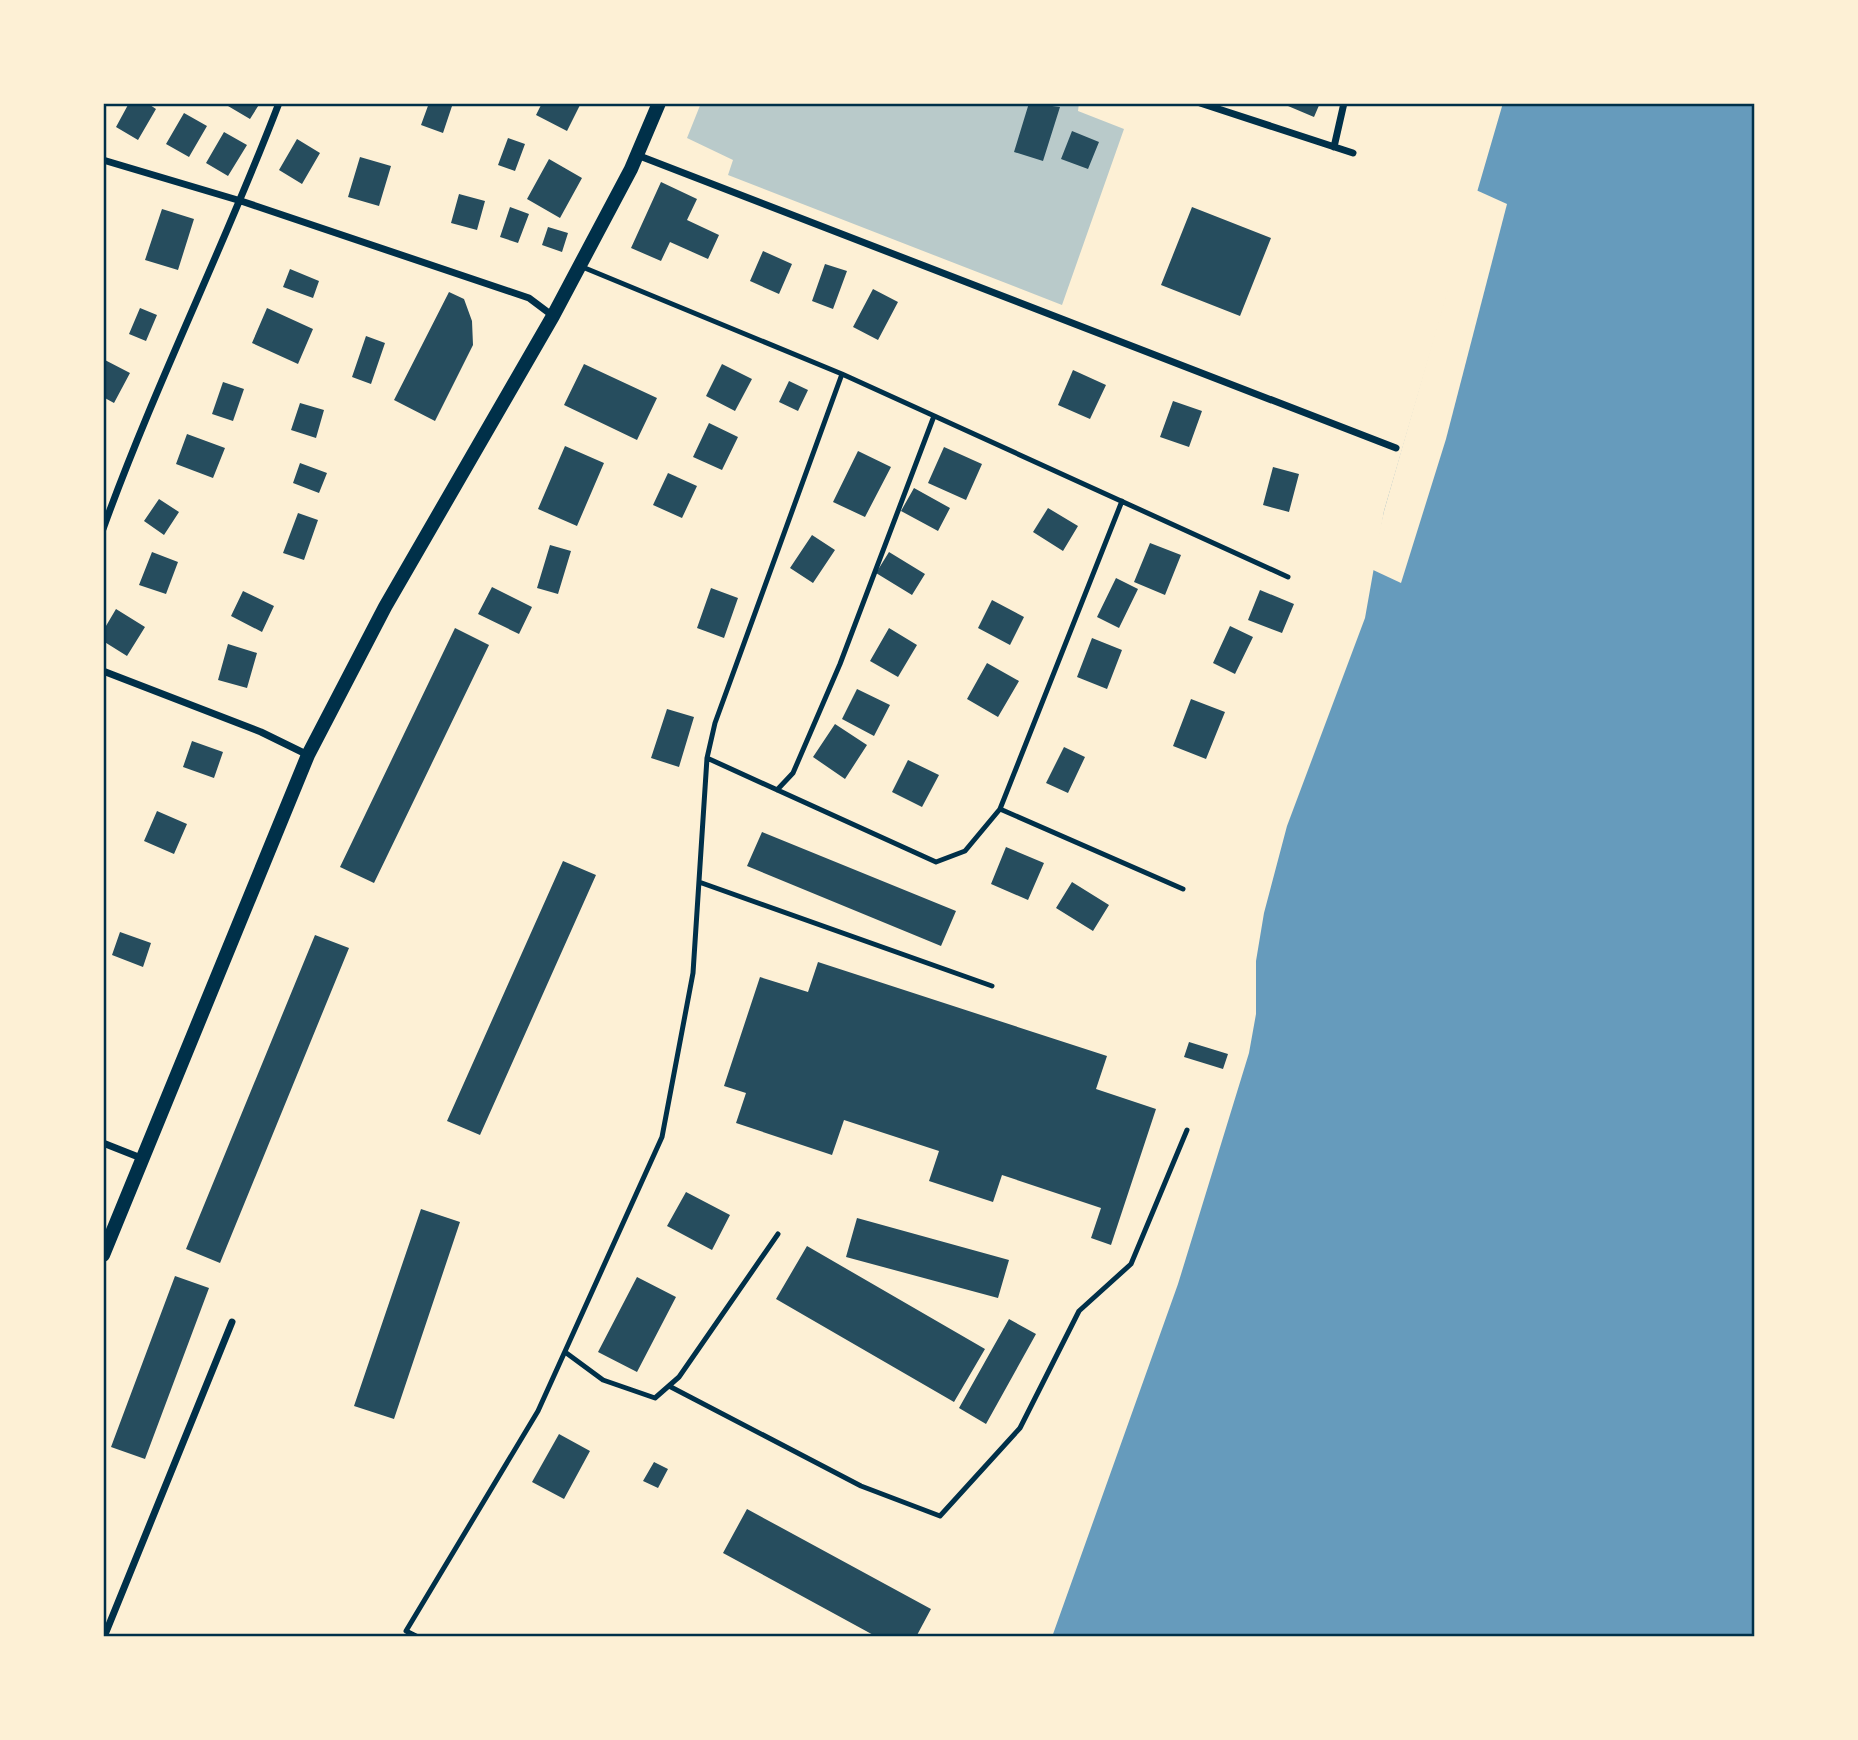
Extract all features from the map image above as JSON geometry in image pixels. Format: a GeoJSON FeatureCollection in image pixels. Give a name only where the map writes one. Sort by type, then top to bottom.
{"type":"FeatureCollection","features":[{"type":"Feature","properties":{"kind":"main road"},"geometry":{"type":"LineString","coordinates":[[103,1255],[308,755],[385,607],[580,266],[637,155],[659,103]]}},
{"type":"Feature","properties":{"kind":"street"},"geometry":{"type":"LineString","coordinates":[[103,529],[135,440],[241,201],[279,103]]}},
{"type":"Feature","properties":{"kind":"street"},"geometry":{"type":"LineString","coordinates":[[1200,103],[1353,153]]}},
{"type":"Feature","properties":{"kind":"street"},"geometry":{"type":"LineString","coordinates":[[1334,147],[1344,103]]}},
{"type":"Feature","properties":{"kind":"street"},"geometry":{"type":"LineString","coordinates":[[637,155],[1396,448]]}},
{"type":"Feature","properties":{"kind":"street"},"geometry":{"type":"LineString","coordinates":[[103,160],[241,201],[529,298],[553,316]]}},
{"type":"Feature","properties":{"kind":"street"},"geometry":{"type":"LineString","coordinates":[[103,671],[261,732],[308,755]]}},
{"type":"Feature","properties":{"kind":"street"},"geometry":{"type":"LineString","coordinates":[[103,1143],[141,1158]]}},
{"type":"Feature","properties":{"kind":"street"},"geometry":{"type":"LineString","coordinates":[[104,1637],[232,1322]]}},
{"type":"Feature","properties":{"kind":"lane"},"geometry":{"type":"LineString","coordinates":[[580,266],[842,374],[1288,577]]}},
{"type":"Feature","properties":{"kind":"lane"},"geometry":{"type":"LineString","coordinates":[[418,1637],[404,1634],[538,1411],[662,1137],[693,973],[707,758],[715,723],[842,374]]}},
{"type":"Feature","properties":{"kind":"lane"},"geometry":{"type":"LineString","coordinates":[[777,790],[793,774],[840,664],[934,416]]}},
{"type":"Feature","properties":{"kind":"lane"},"geometry":{"type":"LineString","coordinates":[[707,758],[936,862],[965,851],[1000,809],[1122,501]]}},
{"type":"Feature","properties":{"kind":"lane"},"geometry":{"type":"LineString","coordinates":[[1000,809],[1183,889]]}},
{"type":"Feature","properties":{"kind":"lane"},"geometry":{"type":"LineString","coordinates":[[699,882],[992,986]]}},
{"type":"Feature","properties":{"kind":"lane"},"geometry":{"type":"LineString","coordinates":[[669,1386],[861,1486],[940,1516],[1020,1428],[1079,1311],[1131,1265],[1187,1130]]}},
{"type":"Feature","properties":{"kind":"lane"},"geometry":{"type":"LineString","coordinates":[[565,1352],[603,1380],[654,1398],[679,1377],[778,1234]]}},
{"type":"Feature","properties":{"kind":"shaded area"},"geometry":{"type":"Polygon","coordinates":[[[701,103],[1079,103],[1078,111],[1124,129],[1062,305],[728,175],[733,160],[687,138],[701,103]]]}},
{"type":"Feature","properties":{"kind":"water"},"geometry":{"type":"Polygon","coordinates":[[[1503,103],[1755,103],[1755,1637],[1052,1637],[1178,1284],[1249,1053],[1256,1014],[1256,961],[1264,913],[1287,826],[1365,618],[1384,511],[1503,103]]]}},
{"type":"Feature","properties":{"kind":"pier"},"geometry":{"type":"Polygon","coordinates":[[[1476,190],[1507,204],[1446,439],[1401,583],[1371,569],[1384,511],[1476,190]]]}},
{"type":"Feature","properties":{"kind":"building"},"geometry":{"type":"Polygon","coordinates":[[[129,103],[147,103],[156,109],[138,140],[116,127],[129,103]]]}},
{"type":"Feature","properties":{"kind":"building"},"geometry":{"type":"Polygon","coordinates":[[[229,103],[260,103],[250,119],[228,106],[229,103]]]}},
{"type":"Feature","properties":{"kind":"building"},"geometry":{"type":"Polygon","coordinates":[[[429,103],[453,103],[443,133],[421,125],[429,103]]]}},
{"type":"Feature","properties":{"kind":"building"},"geometry":{"type":"Polygon","coordinates":[[[542,103],[581,103],[567,131],[536,115],[542,103]]]}},
{"type":"Feature","properties":{"kind":"building"},"geometry":{"type":"Polygon","coordinates":[[[1029,103],[1060,107],[1043,161],[1014,152],[1029,103]]]}},
{"type":"Feature","properties":{"kind":"building"},"geometry":{"type":"Polygon","coordinates":[[[1289,103],[1320,103],[1314,117],[1288,106],[1289,103]]]}},
{"type":"Feature","properties":{"kind":"building"},"geometry":{"type":"Polygon","coordinates":[[[184,113],[207,126],[189,157],[166,144],[184,113]]]}},
{"type":"Feature","properties":{"kind":"building"},"geometry":{"type":"Polygon","coordinates":[[[1072,131],[1099,142],[1088,169],[1061,159],[1072,131]]]}},
{"type":"Feature","properties":{"kind":"building"},"geometry":{"type":"Polygon","coordinates":[[[224,132],[247,145],[228,176],[206,163],[224,132]]]}},
{"type":"Feature","properties":{"kind":"building"},"geometry":{"type":"Polygon","coordinates":[[[508,138],[525,144],[515,171],[498,165],[508,138]]]}},
{"type":"Feature","properties":{"kind":"building"},"geometry":{"type":"Polygon","coordinates":[[[297,139],[320,153],[302,184],[279,170],[297,139]]]}},
{"type":"Feature","properties":{"kind":"building"},"geometry":{"type":"Polygon","coordinates":[[[360,157],[391,166],[379,206],[348,197],[360,157]]]}},
{"type":"Feature","properties":{"kind":"building"},"geometry":{"type":"Polygon","coordinates":[[[549,159],[582,178],[560,218],[527,199],[549,159]]]}},
{"type":"Feature","properties":{"kind":"building"},"geometry":{"type":"Polygon","coordinates":[[[661,182],[697,199],[687,220],[719,235],[708,259],[670,242],[661,261],[631,248],[661,182]]]}},
{"type":"Feature","properties":{"kind":"building"},"geometry":{"type":"Polygon","coordinates":[[[459,194],[485,201],[477,230],[451,223],[459,194]]]}},
{"type":"Feature","properties":{"kind":"building"},"geometry":{"type":"Polygon","coordinates":[[[510,207],[529,214],[518,243],[500,237],[510,207]]]}},
{"type":"Feature","properties":{"kind":"building"},"geometry":{"type":"Polygon","coordinates":[[[1192,207],[1271,238],[1240,316],[1161,285],[1192,207]]]}},
{"type":"Feature","properties":{"kind":"building"},"geometry":{"type":"Polygon","coordinates":[[[162,209],[194,219],[178,270],[145,260],[162,209]]]}},
{"type":"Feature","properties":{"kind":"building"},"geometry":{"type":"Polygon","coordinates":[[[548,227],[568,233],[562,252],[542,245],[548,227]]]}},
{"type":"Feature","properties":{"kind":"building"},"geometry":{"type":"Polygon","coordinates":[[[763,251],[792,264],[779,294],[750,281],[763,251]]]}},
{"type":"Feature","properties":{"kind":"building"},"geometry":{"type":"Polygon","coordinates":[[[825,264],[847,271],[833,309],[812,301],[825,264]]]}},
{"type":"Feature","properties":{"kind":"building"},"geometry":{"type":"Polygon","coordinates":[[[290,269],[319,281],[313,298],[283,287],[290,269]]]}},
{"type":"Feature","properties":{"kind":"building"},"geometry":{"type":"Polygon","coordinates":[[[873,289],[898,302],[878,340],[853,327],[873,289]]]}},
{"type":"Feature","properties":{"kind":"building"},"geometry":{"type":"Polygon","coordinates":[[[449,292],[464,299],[472,321],[473,345],[435,421],[394,400],[449,292]]]}},
{"type":"Feature","properties":{"kind":"building"},"geometry":{"type":"Polygon","coordinates":[[[140,308],[157,315],[146,341],[129,334],[140,308]]]}},
{"type":"Feature","properties":{"kind":"building"},"geometry":{"type":"Polygon","coordinates":[[[267,308],[313,329],[298,364],[252,343],[267,308]]]}},
{"type":"Feature","properties":{"kind":"building"},"geometry":{"type":"Polygon","coordinates":[[[366,336],[385,343],[371,384],[352,377],[366,336]]]}},
{"type":"Feature","properties":{"kind":"building"},"geometry":{"type":"Polygon","coordinates":[[[103,359],[130,373],[114,403],[103,397],[103,359]]]}},
{"type":"Feature","properties":{"kind":"building"},"geometry":{"type":"Polygon","coordinates":[[[584,364],[657,398],[637,440],[564,405],[584,364]]]}},
{"type":"Feature","properties":{"kind":"building"},"geometry":{"type":"Polygon","coordinates":[[[722,364],[752,379],[735,411],[706,396],[722,364]]]}},
{"type":"Feature","properties":{"kind":"building"},"geometry":{"type":"Polygon","coordinates":[[[1073,370],[1106,385],[1090,419],[1058,405],[1073,370]]]}},
{"type":"Feature","properties":{"kind":"building"},"geometry":{"type":"Polygon","coordinates":[[[789,381],[808,390],[798,411],[779,402],[789,381]]]}},
{"type":"Feature","properties":{"kind":"building"},"geometry":{"type":"Polygon","coordinates":[[[223,382],[244,389],[233,421],[212,414],[223,382]]]}},
{"type":"Feature","properties":{"kind":"building"},"geometry":{"type":"Polygon","coordinates":[[[1173,401],[1202,411],[1189,447],[1160,437],[1173,401]]]}},
{"type":"Feature","properties":{"kind":"building"},"geometry":{"type":"Polygon","coordinates":[[[300,403],[324,410],[316,438],[291,430],[300,403]]]}},
{"type":"Feature","properties":{"kind":"building"},"geometry":{"type":"Polygon","coordinates":[[[709,423],[738,437],[722,470],[693,457],[709,423]]]}},
{"type":"Feature","properties":{"kind":"building"},"geometry":{"type":"Polygon","coordinates":[[[187,434],[225,448],[213,478],[176,464],[187,434]]]}},
{"type":"Feature","properties":{"kind":"building"},"geometry":{"type":"Polygon","coordinates":[[[565,446],[604,463],[577,526],[538,509],[565,446]]]}},
{"type":"Feature","properties":{"kind":"building"},"geometry":{"type":"Polygon","coordinates":[[[944,447],[982,464],[966,500],[928,483],[944,447]]]}},
{"type":"Feature","properties":{"kind":"building"},"geometry":{"type":"Polygon","coordinates":[[[858,451],[891,467],[865,517],[833,502],[858,451]]]}},
{"type":"Feature","properties":{"kind":"building"},"geometry":{"type":"Polygon","coordinates":[[[300,463],[327,473],[319,493],[293,483],[300,463]]]}},
{"type":"Feature","properties":{"kind":"building"},"geometry":{"type":"Polygon","coordinates":[[[1273,467],[1299,474],[1289,512],[1263,505],[1273,467]]]}},
{"type":"Feature","properties":{"kind":"building"},"geometry":{"type":"Polygon","coordinates":[[[668,473],[697,486],[682,518],[653,505],[668,473]]]}},
{"type":"Feature","properties":{"kind":"building"},"geometry":{"type":"Polygon","coordinates":[[[914,488],[950,508],[938,531],[901,511],[914,488]]]}},
{"type":"Feature","properties":{"kind":"building"},"geometry":{"type":"Polygon","coordinates":[[[159,499],[179,512],[164,535],[144,521],[159,499]]]}},
{"type":"Feature","properties":{"kind":"building"},"geometry":{"type":"Polygon","coordinates":[[[1048,508],[1078,526],[1063,551],[1033,532],[1048,508]]]}},
{"type":"Feature","properties":{"kind":"building"},"geometry":{"type":"Polygon","coordinates":[[[298,513],[318,520],[304,560],[283,553],[298,513]]]}},
{"type":"Feature","properties":{"kind":"building"},"geometry":{"type":"Polygon","coordinates":[[[812,535],[835,550],[813,583],[790,568],[812,535]]]}},
{"type":"Feature","properties":{"kind":"building"},"geometry":{"type":"Polygon","coordinates":[[[1150,543],[1181,555],[1165,595],[1134,582],[1150,543]]]}},
{"type":"Feature","properties":{"kind":"building"},"geometry":{"type":"Polygon","coordinates":[[[550,545],[571,551],[558,594],[537,588],[550,545]]]}},
{"type":"Feature","properties":{"kind":"building"},"geometry":{"type":"Polygon","coordinates":[[[152,552],[178,562],[166,594],[139,585],[152,552]]]}},
{"type":"Feature","properties":{"kind":"building"},"geometry":{"type":"Polygon","coordinates":[[[889,552],[925,574],[912,595],[876,573],[889,552]]]}},
{"type":"Feature","properties":{"kind":"building"},"geometry":{"type":"Polygon","coordinates":[[[1116,578],[1138,589],[1119,628],[1097,617],[1116,578]]]}},
{"type":"Feature","properties":{"kind":"building"},"geometry":{"type":"Polygon","coordinates":[[[492,587],[532,607],[519,634],[478,614],[492,587]]]}},
{"type":"Feature","properties":{"kind":"building"},"geometry":{"type":"Polygon","coordinates":[[[711,588],[738,598],[724,638],[697,628],[711,588]]]}},
{"type":"Feature","properties":{"kind":"building"},"geometry":{"type":"Polygon","coordinates":[[[1260,590],[1294,604],[1282,633],[1248,620],[1260,590]]]}},
{"type":"Feature","properties":{"kind":"building"},"geometry":{"type":"Polygon","coordinates":[[[243,591],[274,606],[262,632],[231,616],[243,591]]]}},
{"type":"Feature","properties":{"kind":"building"},"geometry":{"type":"Polygon","coordinates":[[[992,600],[1024,617],[1010,645],[978,628],[992,600]]]}},
{"type":"Feature","properties":{"kind":"building"},"geometry":{"type":"Polygon","coordinates":[[[116,609],[145,627],[127,656],[103,641],[103,631],[116,609]]]}},
{"type":"Feature","properties":{"kind":"building"},"geometry":{"type":"Polygon","coordinates":[[[1230,626],[1253,637],[1235,674],[1213,663],[1230,626]]]}},
{"type":"Feature","properties":{"kind":"building"},"geometry":{"type":"Polygon","coordinates":[[[455,628],[489,645],[374,883],[340,867],[455,628]]]}},
{"type":"Feature","properties":{"kind":"building"},"geometry":{"type":"Polygon","coordinates":[[[889,628],[917,645],[898,677],[870,661],[889,628]]]}},
{"type":"Feature","properties":{"kind":"building"},"geometry":{"type":"Polygon","coordinates":[[[1092,638],[1122,650],[1107,689],[1077,677],[1092,638]]]}},
{"type":"Feature","properties":{"kind":"building"},"geometry":{"type":"Polygon","coordinates":[[[228,644],[257,653],[247,688],[218,680],[228,644]]]}},
{"type":"Feature","properties":{"kind":"building"},"geometry":{"type":"Polygon","coordinates":[[[987,663],[1019,681],[998,717],[967,699],[987,663]]]}},
{"type":"Feature","properties":{"kind":"building"},"geometry":{"type":"Polygon","coordinates":[[[857,689],[890,705],[874,736],[842,719],[857,689]]]}},
{"type":"Feature","properties":{"kind":"building"},"geometry":{"type":"Polygon","coordinates":[[[1191,699],[1225,712],[1206,759],[1173,746],[1191,699]]]}},
{"type":"Feature","properties":{"kind":"building"},"geometry":{"type":"Polygon","coordinates":[[[667,709],[694,717],[679,767],[651,758],[667,709]]]}},
{"type":"Feature","properties":{"kind":"building"},"geometry":{"type":"Polygon","coordinates":[[[835,724],[867,745],[845,779],[813,757],[835,724]]]}},
{"type":"Feature","properties":{"kind":"building"},"geometry":{"type":"Polygon","coordinates":[[[192,741],[223,752],[214,778],[183,767],[192,741]]]}},
{"type":"Feature","properties":{"kind":"building"},"geometry":{"type":"Polygon","coordinates":[[[1064,747],[1085,757],[1068,793],[1046,783],[1064,747]]]}},
{"type":"Feature","properties":{"kind":"building"},"geometry":{"type":"Polygon","coordinates":[[[908,760],[939,775],[922,807],[892,792],[908,760]]]}},
{"type":"Feature","properties":{"kind":"building"},"geometry":{"type":"Polygon","coordinates":[[[157,811],[187,824],[174,854],[144,841],[157,811]]]}},
{"type":"Feature","properties":{"kind":"building"},"geometry":{"type":"Polygon","coordinates":[[[762,832],[956,911],[941,946],[747,866],[762,832]]]}},
{"type":"Feature","properties":{"kind":"building"},"geometry":{"type":"Polygon","coordinates":[[[1006,847],[1044,863],[1028,900],[991,884],[1006,847]]]}},
{"type":"Feature","properties":{"kind":"building"},"geometry":{"type":"Polygon","coordinates":[[[563,861],[596,875],[480,1135],[447,1121],[563,861]]]}},
{"type":"Feature","properties":{"kind":"building"},"geometry":{"type":"Polygon","coordinates":[[[1072,882],[1109,905],[1093,931],[1056,908],[1072,882]]]}},
{"type":"Feature","properties":{"kind":"building"},"geometry":{"type":"Polygon","coordinates":[[[120,932],[151,943],[143,967],[112,955],[120,932]]]}},
{"type":"Feature","properties":{"kind":"building"},"geometry":{"type":"Polygon","coordinates":[[[315,935],[349,948],[220,1263],[186,1249],[315,935]]]}},
{"type":"Feature","properties":{"kind":"building"},"geometry":{"type":"Polygon","coordinates":[[[818,962],[1107,1056],[1096,1089],[1156,1109],[1111,1245],[1091,1238],[1101,1208],[1002,1175],[993,1202],[929,1181],[939,1151],[844,1120],[832,1155],[736,1123],[746,1093],[724,1086],[760,977],[808,992],[818,962]]]}},
{"type":"Feature","properties":{"kind":"building"},"geometry":{"type":"Polygon","coordinates":[[[1189,1042],[1228,1054],[1223,1069],[1184,1057],[1189,1042]]]}},
{"type":"Feature","properties":{"kind":"building"},"geometry":{"type":"Polygon","coordinates":[[[686,1192],[730,1215],[712,1250],[667,1226],[686,1192]]]}},
{"type":"Feature","properties":{"kind":"building"},"geometry":{"type":"Polygon","coordinates":[[[421,1209],[460,1222],[394,1419],[354,1406],[421,1209]]]}},
{"type":"Feature","properties":{"kind":"building"},"geometry":{"type":"Polygon","coordinates":[[[857,1218],[1009,1260],[998,1298],[846,1257],[857,1218]]]}},
{"type":"Feature","properties":{"kind":"building"},"geometry":{"type":"Polygon","coordinates":[[[807,1246],[985,1349],[954,1402],[776,1299],[807,1246]]]}},
{"type":"Feature","properties":{"kind":"building"},"geometry":{"type":"Polygon","coordinates":[[[175,1276],[209,1288],[145,1459],[111,1447],[175,1276]]]}},
{"type":"Feature","properties":{"kind":"building"},"geometry":{"type":"Polygon","coordinates":[[[637,1277],[676,1297],[637,1372],[598,1352],[637,1277]]]}},
{"type":"Feature","properties":{"kind":"building"},"geometry":{"type":"Polygon","coordinates":[[[1009,1319],[1036,1334],[986,1424],[959,1408],[1009,1319]]]}},
{"type":"Feature","properties":{"kind":"building"},"geometry":{"type":"Polygon","coordinates":[[[559,1434],[590,1451],[564,1499],[532,1482],[559,1434]]]}},
{"type":"Feature","properties":{"kind":"building"},"geometry":{"type":"Polygon","coordinates":[[[654,1462],[668,1469],[658,1488],[643,1481],[654,1462]]]}},
{"type":"Feature","properties":{"kind":"building"},"geometry":{"type":"Polygon","coordinates":[[[747,1509],[931,1609],[916,1637],[877,1637],[723,1553],[747,1509]]]}}]}
